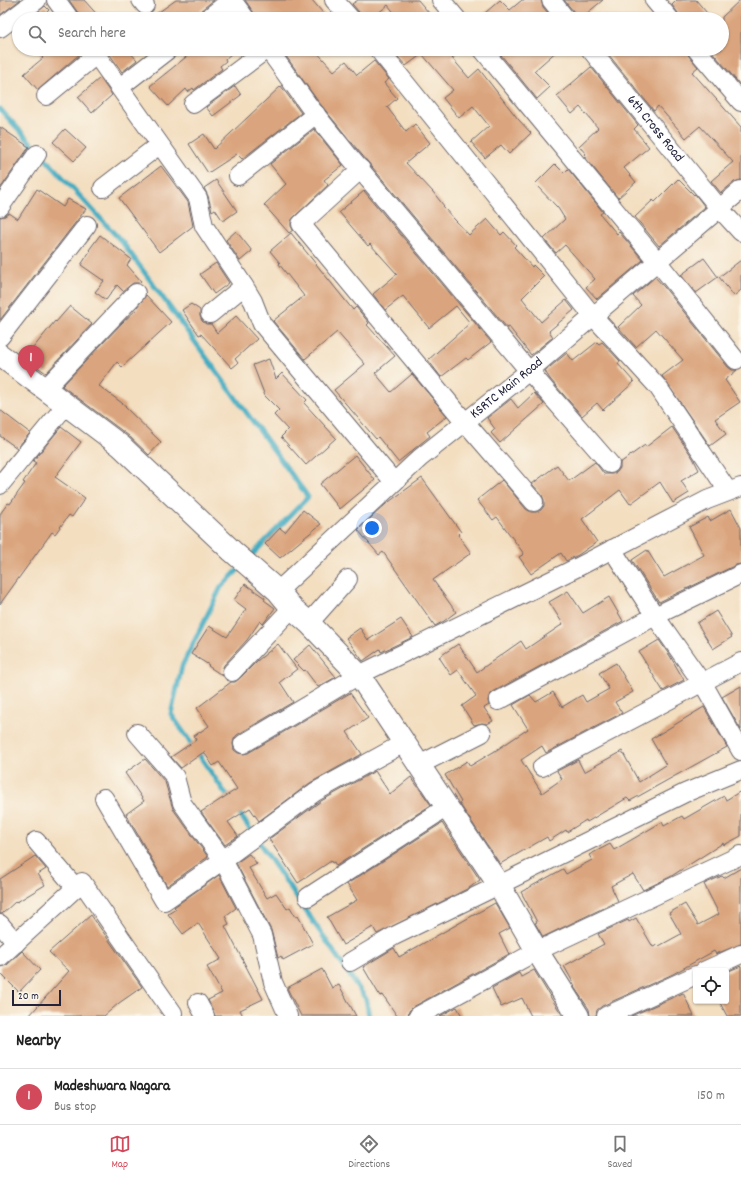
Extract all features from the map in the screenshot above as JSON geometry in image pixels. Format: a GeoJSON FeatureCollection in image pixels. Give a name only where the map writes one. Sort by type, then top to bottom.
{"type":"FeatureCollection","features":[{"type":"Feature","properties":{"kind":"street"},"geometry":{"type":"LineString","coordinates":[[21,12],[37,0]]}},
{"type":"Feature","properties":{"kind":"street"},"geometry":{"type":"LineString","coordinates":[[56,0],[65,12]]}},
{"type":"Feature","properties":{"kind":"street"},"geometry":{"type":"LineString","coordinates":[[334,0],[345,12]]}},
{"type":"Feature","properties":{"kind":"street"},"geometry":{"type":"LineString","coordinates":[[441,0],[451,12]]}},
{"type":"Feature","properties":{"kind":"street"},"geometry":{"type":"LineString","coordinates":[[551,0],[560,12]]}},
{"type":"Feature","properties":{"kind":"street"},"geometry":{"type":"LineString","coordinates":[[654,0],[664,12]]}},
{"type":"Feature","properties":{"kind":"street"},"geometry":{"type":"LineString","coordinates":[[216,12],[227,3],[235,4],[241,12]]}},
{"type":"Feature","properties":{"kind":"street"},"geometry":{"type":"LineString","coordinates":[[0,28],[12,19]]}},
{"type":"Feature","properties":{"kind":"street"},"geometry":{"type":"LineString","coordinates":[[46,96],[90,56]]}},
{"type":"Feature","properties":{"kind":"street"},"geometry":{"type":"LineString","coordinates":[[97,56],[198,198],[204,226],[253,301],[262,324],[394,482]]}},
{"type":"Feature","properties":{"kind":"street"},"geometry":{"type":"LineString","coordinates":[[120,87],[160,56]]}},
{"type":"Feature","properties":{"kind":"street"},"geometry":{"type":"LineString","coordinates":[[192,104],[258,56]]}},
{"type":"Feature","properties":{"kind":"street"},"geometry":{"type":"LineString","coordinates":[[273,56],[316,114],[361,169],[529,371],[610,464]]}},
{"type":"Feature","properties":{"kind":"street"},"geometry":{"type":"LineString","coordinates":[[243,744],[359,675],[707,500],[735,489],[658,388],[593,316],[384,56]]}},
{"type":"Feature","properties":{"kind":"street"},"geometry":{"type":"LineString","coordinates":[[488,56],[657,261],[736,360]]}},
{"type":"Feature","properties":{"kind":"street","name":"6th Cross Road"},"geometry":{"type":"LineString","coordinates":[[596,56],[720,209],[741,232]]}},
{"type":"Feature","properties":{"kind":"street"},"geometry":{"type":"LineString","coordinates":[[702,56],[741,102]]}},
{"type":"Feature","properties":{"kind":"street"},"geometry":{"type":"LineString","coordinates":[[238,176],[316,114]]}},
{"type":"Feature","properties":{"kind":"street"},"geometry":{"type":"LineString","coordinates":[[103,188],[160,145]]}},
{"type":"Feature","properties":{"kind":"street"},"geometry":{"type":"LineString","coordinates":[[0,207],[37,154]]}},
{"type":"Feature","properties":{"kind":"street"},"geometry":{"type":"LineString","coordinates":[[361,169],[301,224],[465,422],[534,502]]}},
{"type":"Feature","properties":{"kind":"street","name":"KSRTC Main Road"},"geometry":{"type":"LineString","coordinates":[[278,591],[420,458],[529,371],[741,190]]}},
{"type":"Feature","properties":{"kind":"street"},"geometry":{"type":"LineString","coordinates":[[0,336],[87,225]]}},
{"type":"Feature","properties":{"kind":"street"},"geometry":{"type":"LineString","coordinates":[[210,314],[244,286]]}},
{"type":"Feature","properties":{"kind":"street"},"geometry":{"type":"LineString","coordinates":[[45,389],[136,293]]}},
{"type":"Feature","properties":{"kind":"street"},"geometry":{"type":"LineString","coordinates":[[0,355],[121,446],[232,551],[278,591],[292,608],[309,623],[359,675],[499,886],[537,951],[578,1016]]}},
{"type":"Feature","properties":{"kind":"street"},"geometry":{"type":"LineString","coordinates":[[0,485],[66,405]]}},
{"type":"Feature","properties":{"kind":"street"},"geometry":{"type":"LineString","coordinates":[[612,549],[655,616],[702,682],[741,750]]}},
{"type":"Feature","properties":{"kind":"street"},"geometry":{"type":"LineString","coordinates":[[498,701],[655,616],[741,574]]}},
{"type":"Feature","properties":{"kind":"street"},"geometry":{"type":"LineString","coordinates":[[309,623],[348,579]]}},
{"type":"Feature","properties":{"kind":"street"},"geometry":{"type":"LineString","coordinates":[[232,672],[292,608]]}},
{"type":"Feature","properties":{"kind":"street"},"geometry":{"type":"LineString","coordinates":[[542,767],[741,662]]}},
{"type":"Feature","properties":{"kind":"street"},"geometry":{"type":"LineString","coordinates":[[137,733],[175,777],[182,803],[222,860],[262,935],[272,982],[288,1016]]}},
{"type":"Feature","properties":{"kind":"street"},"geometry":{"type":"LineString","coordinates":[[419,765],[482,733]]}},
{"type":"Feature","properties":{"kind":"street"},"geometry":{"type":"LineString","coordinates":[[104,798],[164,901],[255,837],[315,792],[404,743]]}},
{"type":"Feature","properties":{"kind":"street"},"geometry":{"type":"LineString","coordinates":[[350,962],[394,936],[499,886],[685,793],[741,770]]}},
{"type":"Feature","properties":{"kind":"street"},"geometry":{"type":"LineString","coordinates":[[308,897],[447,807]]}},
{"type":"Feature","properties":{"kind":"street"},"geometry":{"type":"LineString","coordinates":[[36,841],[75,887]]}},
{"type":"Feature","properties":{"kind":"street"},"geometry":{"type":"LineString","coordinates":[[418,1016],[537,951],[741,855]]}},
{"type":"Feature","properties":{"kind":"street"},"geometry":{"type":"LineString","coordinates":[[0,957],[82,882],[173,1012]]}},
{"type":"Feature","properties":{"kind":"street"},"geometry":{"type":"LineString","coordinates":[[0,924],[16,943]]}},
{"type":"Feature","properties":{"kind":"street"},"geometry":{"type":"LineString","coordinates":[[711,968],[741,954]]}},
{"type":"Feature","properties":{"kind":"street"},"geometry":{"type":"LineString","coordinates":[[606,1016],[693,976]]}},
{"type":"Feature","properties":{"kind":"building"},"geometry":{"type":"Polygon","coordinates":[[[0,0],[20,0],[0,15],[0,0]]]}},
{"type":"Feature","properties":{"kind":"building"},"geometry":{"type":"Polygon","coordinates":[[[69,0],[84,0],[95,12],[77,12],[69,0]]]}},
{"type":"Feature","properties":{"kind":"building"},"geometry":{"type":"Polygon","coordinates":[[[176,0],[214,0],[199,12],[159,12],[176,0]]]}},
{"type":"Feature","properties":{"kind":"building"},"geometry":{"type":"Polygon","coordinates":[[[245,0],[312,0],[322,12],[253,12],[245,0]]]}},
{"type":"Feature","properties":{"kind":"building"},"geometry":{"type":"Polygon","coordinates":[[[358,0],[418,0],[428,12],[394,12],[388,5],[380,12],[359,12],[352,4],[358,0]]]}},
{"type":"Feature","properties":{"kind":"building"},"geometry":{"type":"Polygon","coordinates":[[[500,0],[510,10],[522,0],[541,0],[543,7],[547,12],[486,12],[500,0]]]}},
{"type":"Feature","properties":{"kind":"building"},"geometry":{"type":"Polygon","coordinates":[[[564,0],[603,0],[588,12],[574,12],[564,0]]]}},
{"type":"Feature","properties":{"kind":"building"},"geometry":{"type":"Polygon","coordinates":[[[677,0],[696,0],[706,12],[677,12],[672,5],[677,0]]]}},
{"type":"Feature","properties":{"kind":"building"},"geometry":{"type":"Polygon","coordinates":[[[741,0],[741,86],[716,56],[729,56],[729,12],[727,12],[741,0]]]}},
{"type":"Feature","properties":{"kind":"building"},"geometry":{"type":"Polygon","coordinates":[[[45,6],[49,10],[47,12],[38,12],[45,6]]]}},
{"type":"Feature","properties":{"kind":"building"},"geometry":{"type":"Polygon","coordinates":[[[41,56],[77,56],[38,90],[24,74],[43,58],[41,56]]]}},
{"type":"Feature","properties":{"kind":"building"},"geometry":{"type":"Polygon","coordinates":[[[111,56],[133,56],[137,60],[122,72],[111,56]]]}},
{"type":"Feature","properties":{"kind":"building"},"geometry":{"type":"Polygon","coordinates":[[[187,56],[229,56],[225,59],[226,61],[220,66],[222,69],[194,90],[193,88],[188,92],[186,89],[168,106],[150,86],[187,56]]]}},
{"type":"Feature","properties":{"kind":"building"},"geometry":{"type":"Polygon","coordinates":[[[286,56],[320,56],[334,71],[346,61],[357,75],[374,61],[389,79],[384,83],[397,98],[387,107],[406,132],[415,124],[430,143],[406,163],[433,192],[444,206],[443,207],[469,235],[487,219],[501,235],[504,232],[516,245],[514,247],[532,267],[533,265],[544,276],[522,298],[541,322],[566,300],[574,310],[549,331],[553,337],[531,355],[317,100],[286,56]]]}},
{"type":"Feature","properties":{"kind":"building"},"geometry":{"type":"Polygon","coordinates":[[[397,56],[419,56],[406,66],[397,56]]]}},
{"type":"Feature","properties":{"kind":"building"},"geometry":{"type":"Polygon","coordinates":[[[424,56],[454,56],[452,58],[469,78],[479,69],[518,119],[531,133],[509,154],[501,145],[485,158],[471,142],[489,126],[473,106],[459,118],[443,98],[453,90],[424,56]]]}},
{"type":"Feature","properties":{"kind":"building"},"geometry":{"type":"Polygon","coordinates":[[[502,56],[551,56],[534,71],[550,87],[537,99],[502,56]]]}},
{"type":"Feature","properties":{"kind":"building"},"geometry":{"type":"Polygon","coordinates":[[[610,56],[689,56],[698,67],[692,72],[741,127],[741,180],[734,182],[721,193],[711,181],[733,162],[700,126],[686,138],[658,106],[654,111],[610,56]]]}},
{"type":"Feature","properties":{"kind":"building"},"geometry":{"type":"Polygon","coordinates":[[[591,67],[638,125],[634,129],[649,147],[624,168],[636,182],[618,198],[584,156],[586,154],[579,146],[598,128],[580,107],[572,114],[557,96],[591,67]]]}},
{"type":"Feature","properties":{"kind":"building"},"geometry":{"type":"Polygon","coordinates":[[[100,78],[112,95],[92,113],[78,97],[100,78]]]}},
{"type":"Feature","properties":{"kind":"building"},"geometry":{"type":"Polygon","coordinates":[[[235,86],[241,95],[213,116],[206,107],[235,86]]]}},
{"type":"Feature","properties":{"kind":"building"},"geometry":{"type":"Polygon","coordinates":[[[281,86],[301,113],[242,159],[237,154],[208,173],[189,144],[204,134],[214,149],[281,86]]]}},
{"type":"Feature","properties":{"kind":"building"},"geometry":{"type":"Polygon","coordinates":[[[0,127],[29,147],[0,189],[0,127]]]}},
{"type":"Feature","properties":{"kind":"building"},"geometry":{"type":"Polygon","coordinates":[[[65,129],[86,148],[74,161],[53,142],[65,129]]]}},
{"type":"Feature","properties":{"kind":"building"},"geometry":{"type":"Polygon","coordinates":[[[314,129],[343,165],[324,180],[328,185],[294,217],[291,221],[293,230],[289,233],[264,205],[286,184],[270,164],[314,129]]]}},
{"type":"Feature","properties":{"kind":"building"},"geometry":{"type":"Polygon","coordinates":[[[555,164],[564,173],[568,169],[603,212],[600,214],[617,234],[619,232],[643,260],[597,299],[586,287],[595,279],[565,245],[556,253],[544,239],[565,219],[558,208],[535,184],[555,164]]]}},
{"type":"Feature","properties":{"kind":"building"},"geometry":{"type":"Polygon","coordinates":[[[161,166],[188,202],[193,226],[159,252],[119,198],[161,166]]]}},
{"type":"Feature","properties":{"kind":"building"},"geometry":{"type":"Polygon","coordinates":[[[678,179],[694,195],[695,194],[705,207],[659,246],[635,217],[653,200],[655,202],[678,179]]]}},
{"type":"Feature","properties":{"kind":"building"},"geometry":{"type":"Polygon","coordinates":[[[216,180],[237,211],[223,221],[215,209],[212,211],[204,188],[216,180]]]}},
{"type":"Feature","properties":{"kind":"building"},"geometry":{"type":"Polygon","coordinates":[[[37,189],[63,207],[68,199],[86,209],[0,320],[0,217],[9,213],[18,219],[37,189]]]}},
{"type":"Feature","properties":{"kind":"building"},"geometry":{"type":"Polygon","coordinates":[[[364,191],[491,342],[468,360],[466,358],[441,377],[428,360],[470,323],[456,306],[429,328],[403,296],[385,310],[373,294],[397,274],[370,244],[368,246],[339,212],[364,191]]]}},
{"type":"Feature","properties":{"kind":"building"},"geometry":{"type":"Polygon","coordinates":[[[236,231],[252,251],[240,261],[226,240],[236,231]]]}},
{"type":"Feature","properties":{"kind":"building"},"geometry":{"type":"Polygon","coordinates":[[[291,233],[353,310],[356,307],[369,323],[367,325],[395,356],[375,373],[391,392],[412,374],[447,416],[427,432],[430,436],[398,462],[378,437],[376,439],[334,390],[365,364],[337,332],[305,359],[273,321],[304,296],[270,251],[291,233]]]}},
{"type":"Feature","properties":{"kind":"building"},"geometry":{"type":"Polygon","coordinates":[[[100,235],[131,259],[127,265],[141,281],[139,283],[133,283],[123,291],[117,285],[106,300],[95,292],[104,281],[81,265],[90,251],[89,250],[100,235]]]}},
{"type":"Feature","properties":{"kind":"building"},"geometry":{"type":"Polygon","coordinates":[[[704,258],[718,277],[696,293],[681,275],[704,258]]]}},
{"type":"Feature","properties":{"kind":"building"},"geometry":{"type":"Polygon","coordinates":[[[741,260],[741,290],[734,296],[719,277],[741,260]]]}},
{"type":"Feature","properties":{"kind":"building"},"geometry":{"type":"Polygon","coordinates":[[[216,263],[229,283],[214,294],[200,274],[216,263]]]}},
{"type":"Feature","properties":{"kind":"building"},"geometry":{"type":"Polygon","coordinates":[[[655,277],[728,367],[732,370],[737,370],[725,380],[740,402],[715,419],[726,434],[710,446],[662,376],[683,360],[656,329],[636,347],[618,327],[641,305],[633,296],[655,277]]]}},
{"type":"Feature","properties":{"kind":"building"},"geometry":{"type":"Polygon","coordinates":[[[146,295],[171,322],[122,367],[117,362],[99,386],[126,406],[125,407],[161,442],[149,455],[129,436],[62,386],[138,308],[137,307],[146,295]]]}},
{"type":"Feature","properties":{"kind":"building"},"geometry":{"type":"Polygon","coordinates":[[[191,304],[200,310],[202,321],[206,324],[211,324],[217,333],[236,316],[257,339],[235,359],[238,363],[232,368],[201,334],[199,335],[182,310],[191,304]]]}},
{"type":"Feature","properties":{"kind":"building"},"geometry":{"type":"Polygon","coordinates":[[[70,306],[92,324],[46,373],[25,358],[55,321],[56,322],[70,306]]]}},
{"type":"Feature","properties":{"kind":"building"},"geometry":{"type":"Polygon","coordinates":[[[597,342],[599,344],[602,342],[620,361],[618,364],[634,382],[603,410],[597,403],[582,416],[550,379],[545,371],[567,353],[573,361],[597,342]]]}},
{"type":"Feature","properties":{"kind":"building"},"geometry":{"type":"Polygon","coordinates":[[[269,359],[276,379],[282,373],[307,400],[304,403],[336,438],[306,465],[281,437],[288,430],[274,415],[279,410],[265,396],[253,365],[269,359]]]}},
{"type":"Feature","properties":{"kind":"building"},"geometry":{"type":"Polygon","coordinates":[[[534,393],[544,404],[500,443],[491,433],[495,429],[487,418],[511,399],[518,408],[534,393]]]}},
{"type":"Feature","properties":{"kind":"building"},"geometry":{"type":"Polygon","coordinates":[[[0,410],[30,433],[17,448],[0,436],[0,410]]]}},
{"type":"Feature","properties":{"kind":"building"},"geometry":{"type":"Polygon","coordinates":[[[61,427],[81,442],[55,477],[85,498],[72,517],[69,515],[55,534],[52,532],[0,604],[0,514],[8,503],[10,504],[25,483],[23,482],[36,463],[33,461],[61,427]]]}},
{"type":"Feature","properties":{"kind":"building"},"geometry":{"type":"Polygon","coordinates":[[[672,427],[693,458],[699,470],[681,481],[689,493],[673,503],[660,482],[630,504],[620,490],[582,519],[597,542],[566,561],[561,553],[531,574],[519,557],[524,554],[497,517],[493,520],[477,500],[502,480],[526,509],[531,512],[536,512],[541,510],[544,506],[544,500],[542,495],[532,484],[557,465],[569,481],[595,462],[604,474],[612,474],[617,472],[620,468],[620,463],[645,445],[646,447],[672,427]]]}},
{"type":"Feature","properties":{"kind":"building"},"geometry":{"type":"Polygon","coordinates":[[[355,455],[375,480],[340,509],[320,484],[355,455]]]}},
{"type":"Feature","properties":{"kind":"building"},"geometry":{"type":"Polygon","coordinates":[[[422,478],[461,532],[458,535],[471,553],[433,580],[456,612],[435,626],[383,552],[379,555],[358,530],[386,504],[422,478]]]}},
{"type":"Feature","properties":{"kind":"building"},"geometry":{"type":"Polygon","coordinates":[[[731,509],[741,528],[741,564],[659,602],[632,560],[647,550],[664,577],[704,555],[689,527],[708,517],[710,521],[731,509]]]}},
{"type":"Feature","properties":{"kind":"building"},"geometry":{"type":"Polygon","coordinates":[[[303,510],[321,524],[280,558],[265,544],[280,528],[285,532],[303,510]]]}},
{"type":"Feature","properties":{"kind":"building"},"geometry":{"type":"Polygon","coordinates":[[[245,584],[265,598],[264,600],[275,608],[263,624],[260,621],[247,640],[224,665],[222,670],[223,676],[191,654],[209,626],[227,637],[246,609],[234,600],[245,584]]]}},
{"type":"Feature","properties":{"kind":"building"},"geometry":{"type":"Polygon","coordinates":[[[568,591],[583,613],[609,597],[623,621],[493,692],[489,696],[489,705],[484,708],[493,721],[487,724],[482,723],[474,725],[462,706],[476,696],[458,670],[451,675],[439,657],[458,644],[477,672],[521,641],[526,649],[563,624],[549,602],[568,591]]]}},
{"type":"Feature","properties":{"kind":"building"},"geometry":{"type":"Polygon","coordinates":[[[716,611],[732,637],[713,649],[697,623],[716,611]]]}},
{"type":"Feature","properties":{"kind":"building"},"geometry":{"type":"Polygon","coordinates":[[[401,619],[413,637],[381,652],[380,649],[363,661],[346,638],[360,628],[368,640],[401,619]]]}},
{"type":"Feature","properties":{"kind":"building"},"geometry":{"type":"Polygon","coordinates":[[[659,640],[684,680],[663,691],[639,652],[659,640]]]}},
{"type":"Feature","properties":{"kind":"building"},"geometry":{"type":"Polygon","coordinates":[[[278,644],[297,669],[280,682],[293,702],[237,735],[233,744],[234,750],[238,753],[248,753],[350,693],[368,718],[347,732],[362,754],[310,783],[259,821],[250,808],[228,822],[238,836],[225,845],[201,812],[237,789],[219,762],[213,766],[204,752],[181,768],[171,757],[196,740],[194,736],[209,726],[197,708],[231,682],[235,682],[239,679],[257,661],[278,644]]]}},
{"type":"Feature","properties":{"kind":"building"},"geometry":{"type":"Polygon","coordinates":[[[310,645],[336,677],[318,687],[305,670],[304,671],[293,660],[310,645]]]}},
{"type":"Feature","properties":{"kind":"building"},"geometry":{"type":"Polygon","coordinates":[[[616,663],[633,692],[615,702],[622,713],[546,753],[542,746],[521,760],[542,793],[562,779],[557,771],[578,760],[584,772],[622,751],[639,782],[666,765],[651,739],[704,707],[727,747],[630,801],[627,798],[587,822],[586,820],[549,841],[547,837],[500,864],[459,803],[461,802],[445,775],[467,761],[470,766],[528,729],[513,705],[530,695],[536,702],[553,692],[562,707],[582,695],[586,702],[609,689],[599,673],[616,663]]]}},
{"type":"Feature","properties":{"kind":"building"},"geometry":{"type":"Polygon","coordinates":[[[741,686],[741,730],[722,697],[741,686]]]}},
{"type":"Feature","properties":{"kind":"building"},"geometry":{"type":"Polygon","coordinates":[[[145,759],[165,782],[173,809],[208,857],[167,886],[126,814],[144,801],[125,773],[145,759]]]}},
{"type":"Feature","properties":{"kind":"building"},"geometry":{"type":"Polygon","coordinates":[[[375,771],[390,794],[411,777],[431,805],[336,866],[334,862],[332,863],[331,861],[298,883],[269,839],[321,801],[375,771]]]}},
{"type":"Feature","properties":{"kind":"building"},"geometry":{"type":"Polygon","coordinates":[[[741,791],[741,836],[724,845],[723,843],[670,877],[643,890],[633,874],[611,886],[618,901],[543,937],[521,892],[563,869],[566,874],[592,860],[589,855],[610,844],[614,850],[662,822],[664,826],[682,816],[684,819],[724,796],[726,800],[741,791]]]}},
{"type":"Feature","properties":{"kind":"building"},"geometry":{"type":"Polygon","coordinates":[[[442,823],[480,880],[469,888],[377,934],[373,927],[343,945],[327,917],[357,900],[347,884],[442,823]]]}},
{"type":"Feature","properties":{"kind":"building"},"geometry":{"type":"Polygon","coordinates":[[[249,854],[257,864],[249,868],[267,898],[276,893],[287,909],[290,907],[296,917],[298,916],[313,944],[283,960],[281,956],[278,958],[271,930],[236,863],[249,854]]]}},
{"type":"Feature","properties":{"kind":"building"},"geometry":{"type":"Polygon","coordinates":[[[35,856],[46,869],[38,874],[45,885],[17,902],[16,901],[2,914],[0,914],[0,879],[35,856]]]}},
{"type":"Feature","properties":{"kind":"building"},"geometry":{"type":"Polygon","coordinates":[[[741,868],[741,944],[716,954],[714,951],[673,974],[602,1006],[597,1010],[596,1016],[590,1016],[589,1009],[574,987],[575,986],[564,966],[604,944],[598,934],[628,920],[629,922],[636,918],[653,947],[659,946],[681,934],[669,913],[685,904],[698,925],[719,914],[704,884],[722,876],[724,878],[741,868]]]}},
{"type":"Feature","properties":{"kind":"building"},"geometry":{"type":"Polygon","coordinates":[[[219,875],[236,908],[225,916],[229,924],[225,926],[263,999],[240,1010],[243,1016],[215,1016],[208,1000],[222,993],[207,967],[221,959],[198,923],[183,934],[168,914],[176,909],[174,907],[219,875]]]}},
{"type":"Feature","properties":{"kind":"building"},"geometry":{"type":"Polygon","coordinates":[[[495,903],[510,928],[499,934],[509,954],[413,1007],[409,1011],[408,1016],[397,1016],[383,995],[380,996],[363,967],[394,948],[399,957],[495,903]]]}},
{"type":"Feature","properties":{"kind":"building"},"geometry":{"type":"Polygon","coordinates":[[[91,915],[142,987],[119,1003],[104,1016],[29,1016],[69,971],[49,952],[91,915]]]}},
{"type":"Feature","properties":{"kind":"building"},"geometry":{"type":"Polygon","coordinates":[[[22,951],[40,970],[19,992],[0,973],[0,967],[7,965],[22,951]]]}},
{"type":"Feature","properties":{"kind":"building"},"geometry":{"type":"Polygon","coordinates":[[[741,966],[741,1016],[727,1016],[721,1004],[729,1004],[729,971],[741,966]]]}},
{"type":"Feature","properties":{"kind":"building"},"geometry":{"type":"Polygon","coordinates":[[[322,969],[332,988],[339,985],[356,1016],[301,1016],[287,988],[322,969]]]}},
{"type":"Feature","properties":{"kind":"building"},"geometry":{"type":"Polygon","coordinates":[[[534,970],[563,1016],[531,1016],[522,998],[501,1007],[492,988],[519,973],[521,977],[534,970]]]}},
{"type":"Feature","properties":{"kind":"building"},"geometry":{"type":"Polygon","coordinates":[[[683,993],[694,1016],[631,1016],[683,993]]]}},
{"type":"Feature","properties":{"kind":"building"},"geometry":{"type":"Polygon","coordinates":[[[457,1007],[462,1016],[440,1016],[457,1007]]]}},
{"type":"Feature","properties":{"kind":"waterway"},"geometry":{"type":"LineString","coordinates":[[0,109],[123,243],[308,497],[249,558]]}},
{"type":"Feature","properties":{"kind":"waterway"},"geometry":{"type":"LineString","coordinates":[[230,800],[171,714],[182,666],[221,587],[242,566]]}},
{"type":"Feature","properties":{"kind":"waterway"},"geometry":{"type":"LineString","coordinates":[[237,810],[366,999],[369,1016]]}},
{"type":"Feature","properties":{"kind":"place","name":"Madeshwara Nagara"},"geometry":{"type":"Point","coordinates":[31,378]}}]}
